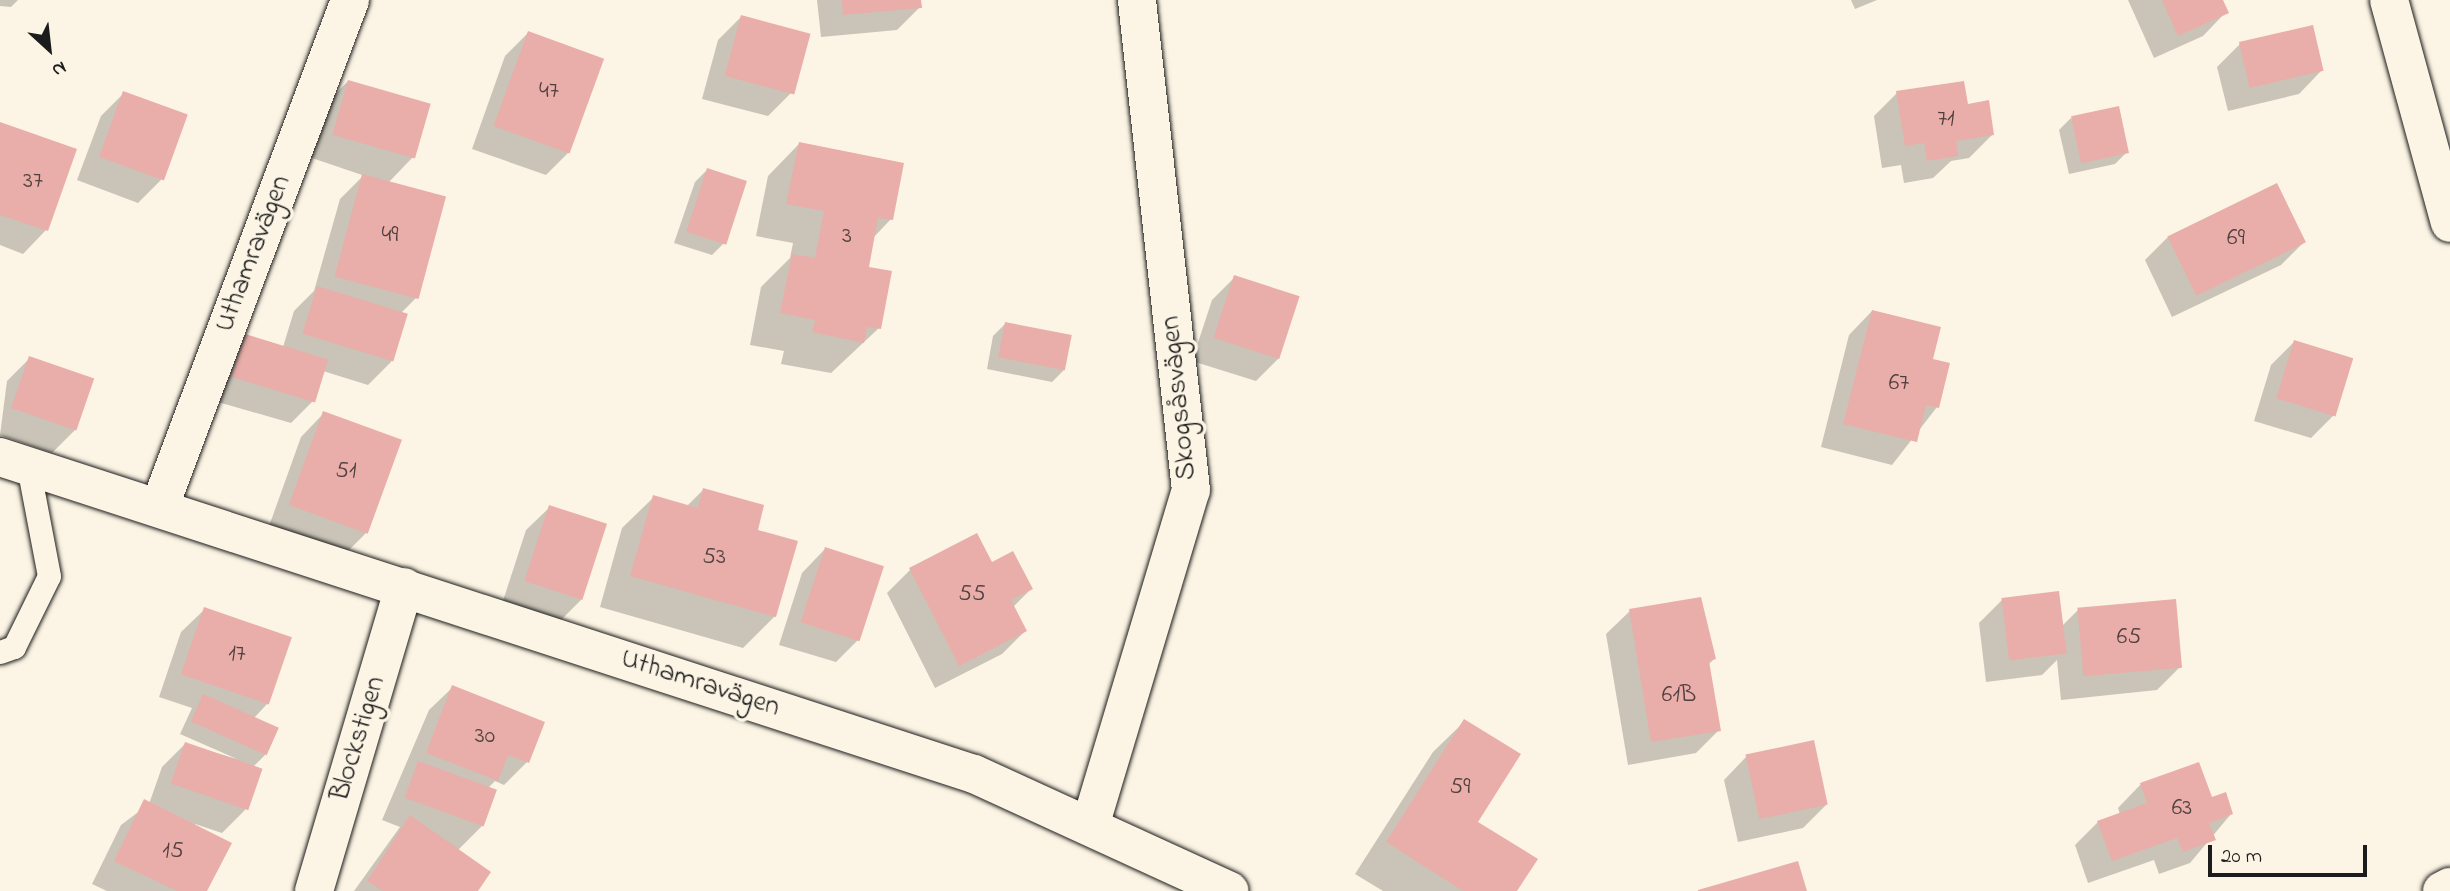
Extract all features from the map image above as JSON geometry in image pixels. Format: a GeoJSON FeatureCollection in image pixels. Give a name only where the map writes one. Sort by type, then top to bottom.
{"type":"FeatureCollection","features":[{"type":"Feature","properties":{"kind":"street","name":"Uthamravägen"},"geometry":{"type":"LineString","coordinates":[[159,508],[350,0]]}},
{"type":"Feature","properties":{"kind":"street","name":"Skogsåsvägen"},"geometry":{"type":"LineString","coordinates":[[1090,826],[1191,490],[1137,0]]}},
{"type":"Feature","properties":{"kind":"street"},"geometry":{"type":"LineString","coordinates":[[2389,0],[2450,223]]}},
{"type":"Feature","properties":{"kind":"street","name":"Uthamravägen"},"geometry":{"type":"LineString","coordinates":[[14,461],[974,774],[1229,891]]}},
{"type":"Feature","properties":{"kind":"street","name":"Blockstigen"},"geometry":{"type":"LineString","coordinates":[[314,891],[404,587]]}},
{"type":"Feature","properties":{"kind":"street"},"geometry":{"type":"LineString","coordinates":[[2442,891],[2450,887]]}},
{"type":"Feature","properties":{"kind":"lane"},"geometry":{"type":"LineString","coordinates":[[0,652],[14,647],[49,576],[14,461]]}},
{"type":"Feature","properties":{"kind":"building"},"geometry":{"type":"Polygon","coordinates":[[[842,0],[921,0],[922,8],[843,15],[842,0]]]}},
{"type":"Feature","properties":{"kind":"building"},"geometry":{"type":"Polygon","coordinates":[[[2162,0],[2223,0],[2229,13],[2178,36],[2162,0]]]}},
{"type":"Feature","properties":{"kind":"building"},"geometry":{"type":"Polygon","coordinates":[[[741,15],[811,34],[794,94],[725,76],[741,15]]]}},
{"type":"Feature","properties":{"kind":"building"},"geometry":{"type":"Polygon","coordinates":[[[2313,25],[2324,71],[2250,88],[2239,42],[2313,25]]]}},
{"type":"Feature","properties":{"kind":"building"},"geometry":{"type":"Polygon","coordinates":[[[528,31],[604,59],[570,154],[493,126],[528,31]]]}},
{"type":"Feature","properties":{"kind":"building"},"geometry":{"type":"Polygon","coordinates":[[[348,80],[431,104],[415,158],[332,135],[348,80]]]}},
{"type":"Feature","properties":{"kind":"building"},"geometry":{"type":"Polygon","coordinates":[[[1964,81],[1968,104],[1989,100],[1994,135],[1956,141],[1958,156],[1927,161],[1924,143],[1905,146],[1896,91],[1964,81]]]}},
{"type":"Feature","properties":{"kind":"building"},"geometry":{"type":"Polygon","coordinates":[[[123,91],[188,115],[164,180],[99,157],[123,91]]]}},
{"type":"Feature","properties":{"kind":"building"},"geometry":{"type":"Polygon","coordinates":[[[2119,106],[2129,153],[2081,163],[2071,116],[2119,106]]]}},
{"type":"Feature","properties":{"kind":"building"},"geometry":{"type":"Polygon","coordinates":[[[0,122],[77,149],[48,231],[0,215],[0,122]]]}},
{"type":"Feature","properties":{"kind":"building"},"geometry":{"type":"Polygon","coordinates":[[[799,142],[904,163],[893,220],[878,218],[869,267],[892,271],[881,329],[867,327],[864,343],[812,332],[815,320],[780,313],[792,254],[815,258],[824,211],[786,204],[799,142]]]}},
{"type":"Feature","properties":{"kind":"building"},"geometry":{"type":"Polygon","coordinates":[[[707,168],[747,181],[726,245],[686,232],[707,168]]]}},
{"type":"Feature","properties":{"kind":"building"},"geometry":{"type":"Polygon","coordinates":[[[362,174],[446,197],[419,299],[335,276],[362,174]]]}},
{"type":"Feature","properties":{"kind":"building"},"geometry":{"type":"Polygon","coordinates":[[[2277,183],[2306,242],[2196,296],[2167,236],[2277,183]]]}},
{"type":"Feature","properties":{"kind":"building"},"geometry":{"type":"Polygon","coordinates":[[[1234,275],[1300,296],[1279,359],[1214,338],[1234,275]]]}},
{"type":"Feature","properties":{"kind":"building"},"geometry":{"type":"Polygon","coordinates":[[[317,286],[408,314],[393,362],[302,334],[317,286]]]}},
{"type":"Feature","properties":{"kind":"building"},"geometry":{"type":"Polygon","coordinates":[[[1872,310],[1941,327],[1933,359],[1950,363],[1939,408],[1926,405],[1917,442],[1843,424],[1872,310]]]}},
{"type":"Feature","properties":{"kind":"building"},"geometry":{"type":"Polygon","coordinates":[[[1005,322],[1072,335],[1065,370],[998,357],[1005,322]]]}},
{"type":"Feature","properties":{"kind":"building"},"geometry":{"type":"Polygon","coordinates":[[[245,334],[328,359],[315,402],[232,377],[245,334]]]}},
{"type":"Feature","properties":{"kind":"building"},"geometry":{"type":"Polygon","coordinates":[[[2294,340],[2353,358],[2335,416],[2276,398],[2294,340]]]}},
{"type":"Feature","properties":{"kind":"building"},"geometry":{"type":"Polygon","coordinates":[[[29,356],[94,378],[76,430],[11,408],[29,356]]]}},
{"type":"Feature","properties":{"kind":"building"},"geometry":{"type":"Polygon","coordinates":[[[323,411],[402,440],[368,534],[289,505],[323,411]]]}},
{"type":"Feature","properties":{"kind":"building"},"geometry":{"type":"Polygon","coordinates":[[[703,488],[764,505],[758,530],[798,541],[776,617],[630,576],[653,495],[698,508],[703,488]]]}},
{"type":"Feature","properties":{"kind":"building"},"geometry":{"type":"Polygon","coordinates":[[[549,505],[607,524],[582,600],[524,581],[549,505]]]}},
{"type":"Feature","properties":{"kind":"building"},"geometry":{"type":"Polygon","coordinates":[[[977,533],[992,562],[1013,551],[1033,589],[1011,600],[1027,631],[959,666],[909,568],[977,533]]]}},
{"type":"Feature","properties":{"kind":"building"},"geometry":{"type":"Polygon","coordinates":[[[825,547],[884,566],[860,641],[801,622],[825,547]]]}},
{"type":"Feature","properties":{"kind":"building"},"geometry":{"type":"Polygon","coordinates":[[[2059,591],[2067,654],[2009,661],[2001,598],[2059,591]]]}},
{"type":"Feature","properties":{"kind":"building"},"geometry":{"type":"Polygon","coordinates":[[[1701,597],[1716,659],[1709,661],[1721,731],[1651,742],[1629,609],[1701,597]]]}},
{"type":"Feature","properties":{"kind":"building"},"geometry":{"type":"Polygon","coordinates":[[[2176,599],[2182,668],[2083,676],[2077,608],[2176,599]]]}},
{"type":"Feature","properties":{"kind":"building"},"geometry":{"type":"Polygon","coordinates":[[[204,607],[292,637],[269,704],[181,674],[204,607]]]}},
{"type":"Feature","properties":{"kind":"building"},"geometry":{"type":"Polygon","coordinates":[[[452,685],[545,722],[529,763],[508,755],[498,781],[426,753],[452,685]]]}},
{"type":"Feature","properties":{"kind":"building"},"geometry":{"type":"Polygon","coordinates":[[[203,694],[279,728],[267,755],[191,721],[203,694]]]}},
{"type":"Feature","properties":{"kind":"building"},"geometry":{"type":"Polygon","coordinates":[[[1464,719],[1521,754],[1478,822],[1538,859],[1517,891],[1463,891],[1386,842],[1464,719]]]}},
{"type":"Feature","properties":{"kind":"building"},"geometry":{"type":"Polygon","coordinates":[[[1814,740],[1828,805],[1759,819],[1746,755],[1814,740]]]}},
{"type":"Feature","properties":{"kind":"building"},"geometry":{"type":"Polygon","coordinates":[[[185,742],[263,769],[248,810],[171,784],[185,742]]]}},
{"type":"Feature","properties":{"kind":"building"},"geometry":{"type":"Polygon","coordinates":[[[418,761],[497,790],[484,826],[405,798],[418,761]]]}},
{"type":"Feature","properties":{"kind":"building"},"geometry":{"type":"Polygon","coordinates":[[[2199,762],[2212,797],[2226,792],[2233,814],[2209,823],[2216,840],[2183,852],[2177,838],[2112,861],[2097,821],[2147,803],[2140,783],[2199,762]]]}},
{"type":"Feature","properties":{"kind":"building"},"geometry":{"type":"Polygon","coordinates":[[[144,799],[232,843],[207,891],[177,891],[114,861],[144,799]]]}},
{"type":"Feature","properties":{"kind":"building"},"geometry":{"type":"Polygon","coordinates":[[[410,815],[491,872],[478,891],[383,891],[367,881],[410,815]]]}},
{"type":"Feature","properties":{"kind":"building"},"geometry":{"type":"Polygon","coordinates":[[[1798,861],[1807,891],[1698,891],[1698,890],[1798,861]]]}}]}
